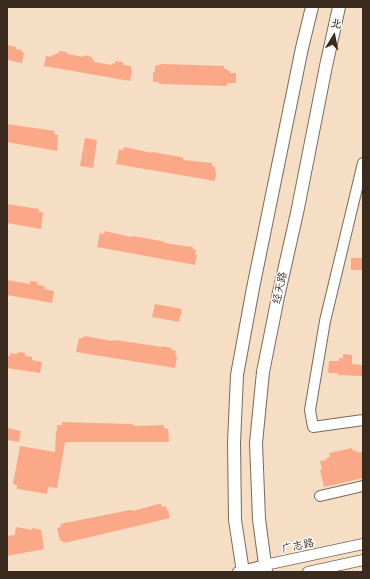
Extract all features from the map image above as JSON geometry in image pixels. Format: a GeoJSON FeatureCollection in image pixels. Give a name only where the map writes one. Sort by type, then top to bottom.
{"type":"FeatureCollection","features":[{"type":"Feature","properties":{"kind":"main road"},"geometry":{"type":"LineString","coordinates":[[241,572],[235,520],[234,443],[238,375],[253,288],[302,48],[312,7]]}},
{"type":"Feature","properties":{"kind":"main road","name":"经天路"},"geometry":{"type":"LineString","coordinates":[[266,568],[259,519],[256,443],[263,372],[339,7]]}},
{"type":"Feature","properties":{"kind":"street"},"geometry":{"type":"LineString","coordinates":[[363,163],[325,321],[310,410],[313,427],[363,420]]}},
{"type":"Feature","properties":{"kind":"street"},"geometry":{"type":"LineString","coordinates":[[320,496],[363,486]]}},
{"type":"Feature","properties":{"kind":"street","name":"广志路"},"geometry":{"type":"LineString","coordinates":[[241,572],[266,568],[363,544]]}},
{"type":"Feature","properties":{"kind":"street"},"geometry":{"type":"LineString","coordinates":[[308,572],[363,560]]}},
{"type":"Feature","properties":{"kind":"building"},"geometry":{"type":"Polygon","coordinates":[[[7,45],[16,47],[15,49],[22,50],[21,52],[24,53],[22,63],[7,60],[7,45]]]}},
{"type":"Feature","properties":{"kind":"building"},"geometry":{"type":"Polygon","coordinates":[[[59,51],[67,52],[67,54],[92,57],[94,62],[112,65],[112,63],[115,64],[115,61],[123,62],[123,65],[131,66],[132,70],[130,81],[44,66],[46,56],[52,57],[52,55],[55,55],[56,53],[58,54],[59,51]]]}},
{"type":"Feature","properties":{"kind":"building"},"geometry":{"type":"Polygon","coordinates":[[[162,64],[224,66],[224,69],[230,71],[230,73],[236,73],[236,83],[227,83],[227,86],[159,84],[159,82],[153,82],[153,72],[155,72],[155,66],[162,64]]]}},
{"type":"Feature","properties":{"kind":"building"},"geometry":{"type":"Polygon","coordinates":[[[7,124],[55,131],[54,134],[58,135],[57,151],[7,142],[7,124]]]}},
{"type":"Feature","properties":{"kind":"building"},"geometry":{"type":"Polygon","coordinates":[[[85,138],[97,140],[93,168],[80,166],[85,138]]]}},
{"type":"Feature","properties":{"kind":"building"},"geometry":{"type":"Polygon","coordinates":[[[124,147],[181,157],[184,158],[183,160],[212,163],[212,166],[215,167],[216,172],[215,181],[116,164],[119,149],[123,150],[124,147]]]}},
{"type":"Feature","properties":{"kind":"building"},"geometry":{"type":"Polygon","coordinates":[[[7,204],[39,209],[39,212],[43,212],[41,229],[7,223],[7,204]]]}},
{"type":"Feature","properties":{"kind":"building"},"geometry":{"type":"Polygon","coordinates":[[[104,231],[193,247],[193,250],[196,250],[195,255],[197,255],[195,265],[97,247],[100,233],[104,234],[104,231]]]}},
{"type":"Feature","properties":{"kind":"building"},"geometry":{"type":"Polygon","coordinates":[[[351,258],[363,258],[363,270],[351,270],[351,258]]]}},
{"type":"Feature","properties":{"kind":"building"},"geometry":{"type":"Polygon","coordinates":[[[7,280],[30,284],[30,281],[38,282],[37,285],[45,286],[44,289],[54,291],[52,303],[7,295],[7,280]]]}},
{"type":"Feature","properties":{"kind":"building"},"geometry":{"type":"Polygon","coordinates":[[[155,304],[182,309],[179,322],[152,317],[155,304]]]}},
{"type":"Feature","properties":{"kind":"building"},"geometry":{"type":"Polygon","coordinates":[[[84,336],[172,348],[171,350],[176,351],[175,355],[177,356],[175,368],[76,352],[79,338],[83,338],[84,336]]]}},
{"type":"Feature","properties":{"kind":"building"},"geometry":{"type":"Polygon","coordinates":[[[18,352],[25,353],[25,356],[32,357],[32,360],[42,362],[40,373],[7,368],[7,356],[10,356],[10,353],[17,354],[18,352]]]}},
{"type":"Feature","properties":{"kind":"building"},"geometry":{"type":"Polygon","coordinates":[[[343,354],[352,355],[352,364],[363,365],[363,376],[328,373],[329,361],[339,361],[339,358],[343,358],[343,354]]]}},
{"type":"Feature","properties":{"kind":"building"},"geometry":{"type":"Polygon","coordinates":[[[62,422],[132,424],[135,426],[164,425],[164,428],[168,429],[169,442],[65,442],[57,488],[48,487],[47,494],[17,489],[17,485],[13,484],[20,446],[55,452],[57,425],[62,425],[62,422]]]}},
{"type":"Feature","properties":{"kind":"building"},"geometry":{"type":"Polygon","coordinates":[[[7,428],[21,431],[19,442],[7,440],[7,428]]]}},
{"type":"Feature","properties":{"kind":"building"},"geometry":{"type":"Polygon","coordinates":[[[352,448],[353,451],[356,450],[357,453],[363,451],[363,478],[324,487],[320,470],[322,469],[320,461],[327,460],[326,458],[330,457],[329,453],[352,448]]]}},
{"type":"Feature","properties":{"kind":"building"},"geometry":{"type":"Polygon","coordinates":[[[161,504],[162,507],[166,506],[170,518],[65,543],[62,542],[62,540],[60,541],[57,528],[61,527],[60,524],[130,510],[133,511],[161,504]]]}},
{"type":"Feature","properties":{"kind":"building"},"geometry":{"type":"Polygon","coordinates":[[[16,527],[41,530],[44,549],[7,556],[7,536],[15,535],[16,527]]]}}]}
